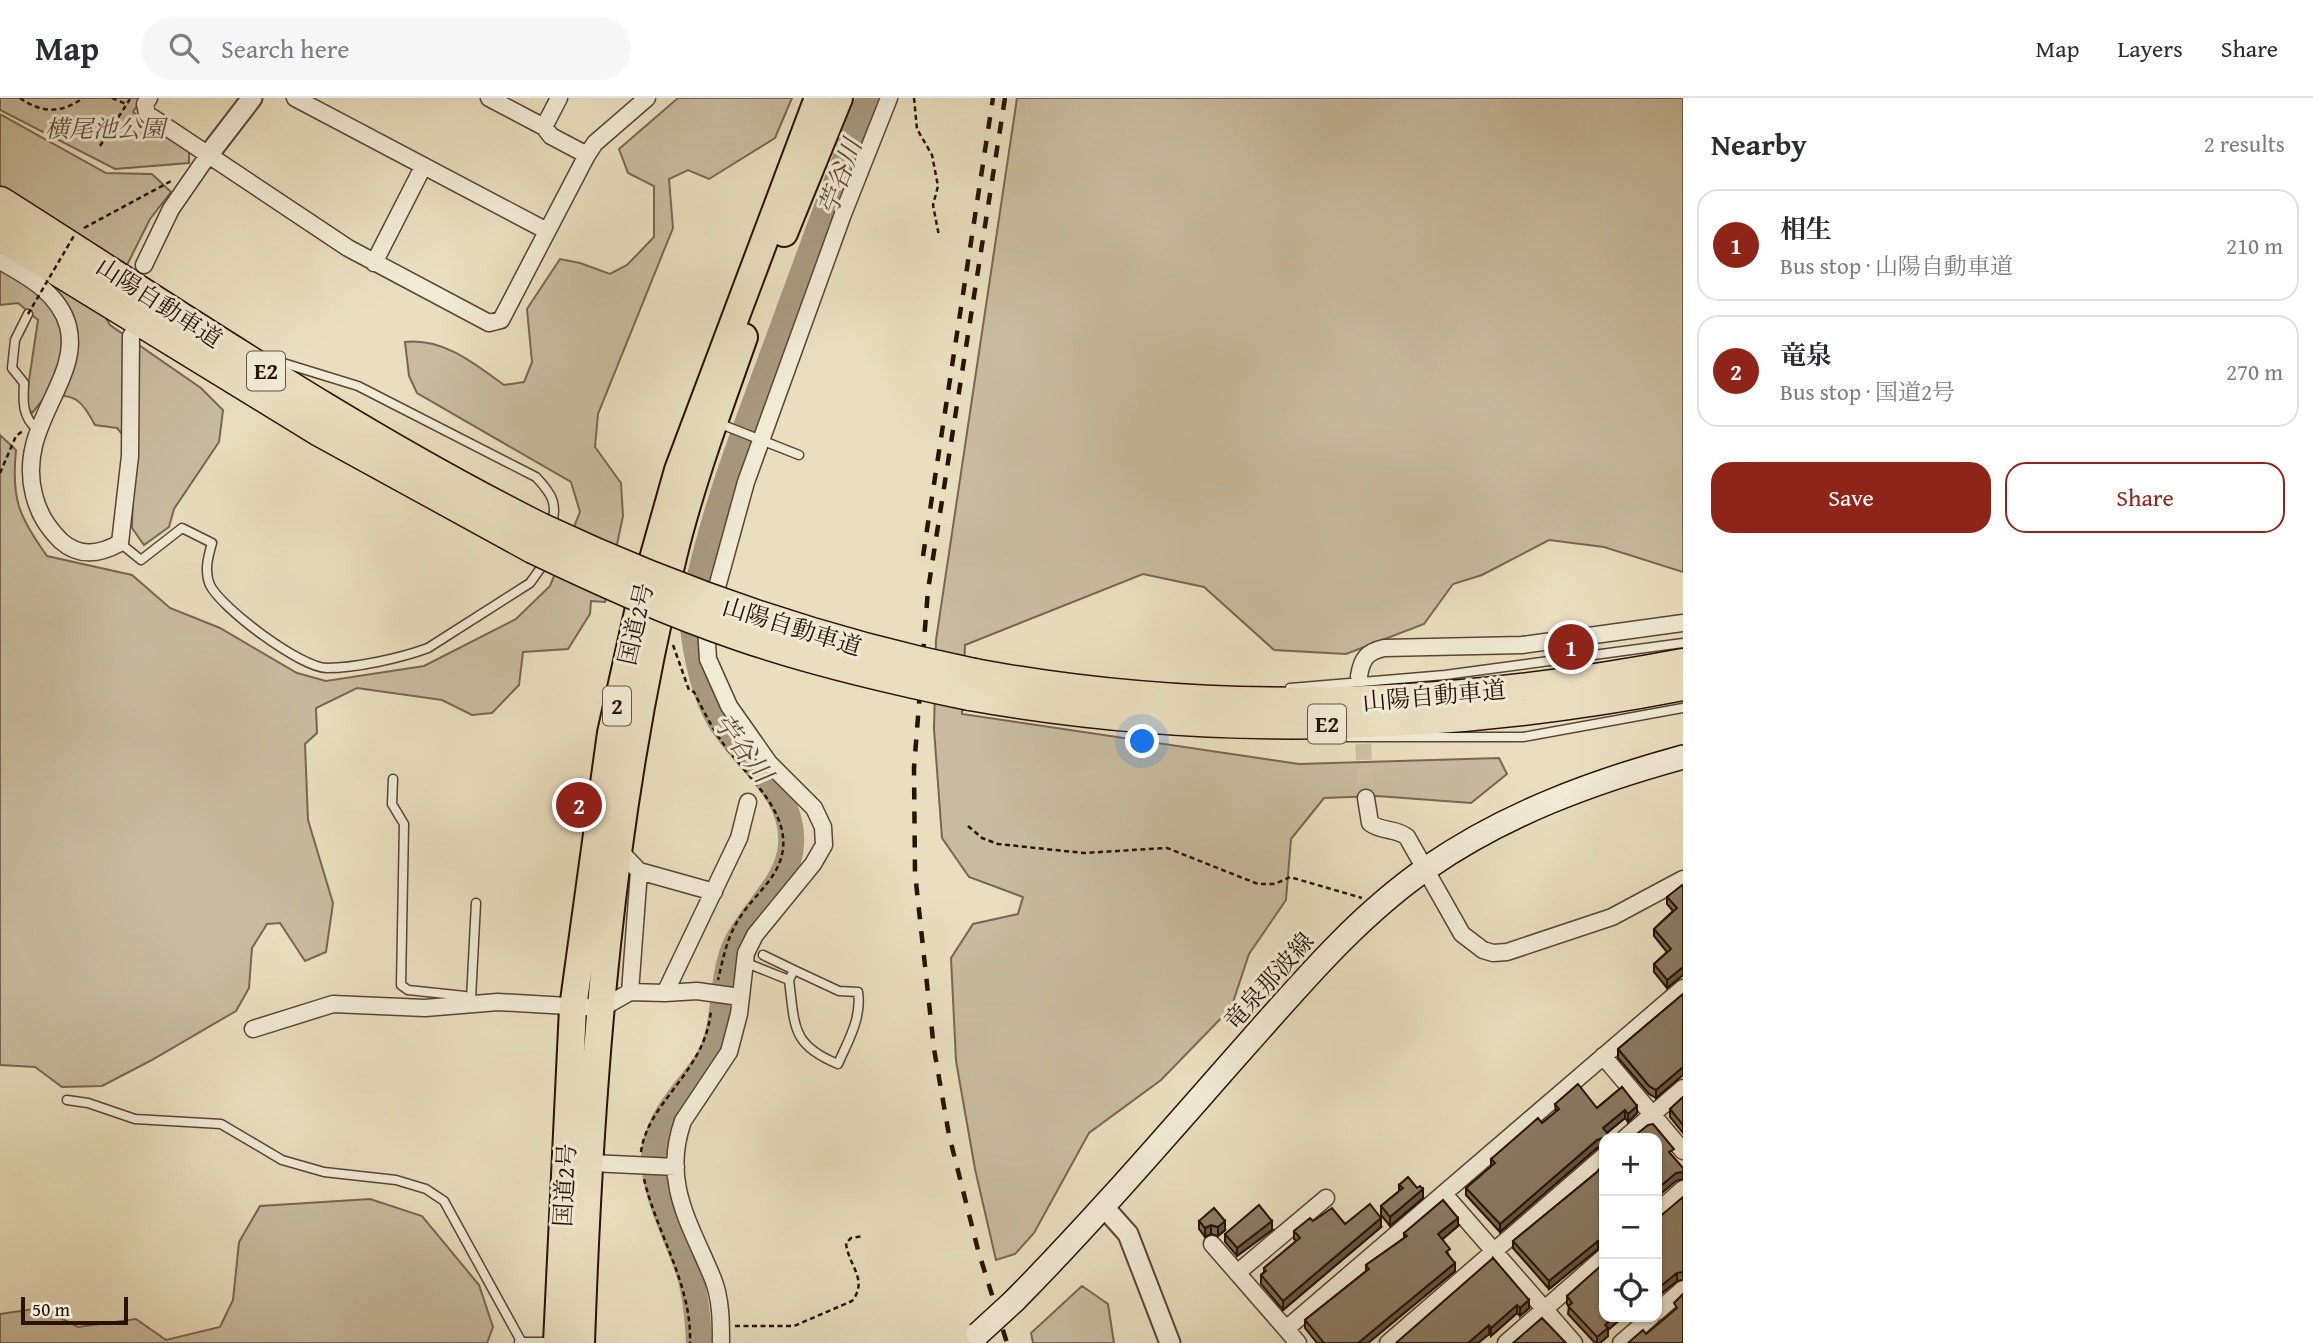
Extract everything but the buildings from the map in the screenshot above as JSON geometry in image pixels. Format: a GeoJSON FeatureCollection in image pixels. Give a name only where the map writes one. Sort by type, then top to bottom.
{"type":"FeatureCollection","features":[{"type":"Feature","properties":{"kind":"highway","name":"国道2号"},"geometry":{"type":"LineString","coordinates":[[565,1343],[573,1008],[611,733],[656,544],[678,470],[818,98]]}},
{"type":"Feature","properties":{"kind":"highway","name":"国道2号"},"geometry":{"type":"LineString","coordinates":[[565,1343],[591,1163],[602,1008],[618,850],[658,623],[674,551],[724,426],[792,210],[839,98]]}},
{"type":"Feature","properties":{"kind":"highway","name":"山陽自動車道"},"geometry":{"type":"LineString","coordinates":[[0,202],[230,349],[536,538]]}},
{"type":"Feature","properties":{"kind":"highway","name":"山陽自動車道"},"geometry":{"type":"LineString","coordinates":[[0,235],[329,436],[536,538],[635,571],[747,614],[972,684],[1244,724],[1382,723],[1561,705],[1683,685]]}},
{"type":"Feature","properties":{"kind":"highway","name":"山陽自動車道"},"geometry":{"type":"LineString","coordinates":[[1075,701],[1247,704],[1380,702],[1490,693],[1683,664]]}},
{"type":"Feature","properties":{"kind":"main road","name":"竜泉那波線"},"geometry":{"type":"LineString","coordinates":[[972,1338],[1014,1301],[1103,1206],[1297,988],[1343,939],[1382,904],[1427,868],[1472,840],[1553,799],[1683,757]]}},
{"type":"Feature","properties":{"kind":"street"},"geometry":{"type":"LineString","coordinates":[[149,98],[145,104],[147,114],[374,263],[489,323],[501,320],[595,143],[647,98]]}},
{"type":"Feature","properties":{"kind":"street"},"geometry":{"type":"LineString","coordinates":[[144,265],[167,217],[209,154],[252,98]]}},
{"type":"Feature","properties":{"kind":"street"},"geometry":{"type":"LineString","coordinates":[[296,98],[547,231]]}},
{"type":"Feature","properties":{"kind":"street"},"geometry":{"type":"LineString","coordinates":[[489,98],[544,127],[551,136],[587,155]]}},
{"type":"Feature","properties":{"kind":"street"},"geometry":{"type":"LineString","coordinates":[[544,127],[559,98]]}},
{"type":"Feature","properties":{"kind":"street"},"geometry":{"type":"LineString","coordinates":[[721,1343],[721,1325],[713,1280],[682,1209],[673,1167],[678,1134],[682,1121],[729,1052],[744,962],[755,935],[813,864],[824,845],[823,827],[814,808],[769,763],[729,706],[708,659],[706,626],[758,439],[842,214],[890,98]]}},
{"type":"Feature","properties":{"kind":"street"},"geometry":{"type":"LineString","coordinates":[[374,263],[423,167]]}},
{"type":"Feature","properties":{"kind":"street"},"geometry":{"type":"LineString","coordinates":[[0,261],[50,294],[61,307],[68,326],[70,343],[61,378],[37,429],[30,458],[32,485],[39,512],[51,531],[66,545],[86,554],[103,552],[120,543],[130,456],[131,336]]}},
{"type":"Feature","properties":{"kind":"street"},"geometry":{"type":"LineString","coordinates":[[1359,676],[1365,656],[1370,651],[1384,648],[1522,645],[1683,623]]}},
{"type":"Feature","properties":{"kind":"street"},"geometry":{"type":"LineString","coordinates":[[1366,798],[1370,823],[1376,828],[1399,830],[1407,837],[1427,868],[1462,934],[1483,950],[1493,953],[1507,952],[1612,917],[1683,879]]}},
{"type":"Feature","properties":{"kind":"street"},"geometry":{"type":"LineString","coordinates":[[665,993],[739,838],[748,802]]}},
{"type":"Feature","properties":{"kind":"street"},"geometry":{"type":"LineString","coordinates":[[618,850],[639,871],[714,892]]}},
{"type":"Feature","properties":{"kind":"street"},"geometry":{"type":"LineString","coordinates":[[630,992],[639,871]]}},
{"type":"Feature","properties":{"kind":"street"},"geometry":{"type":"LineString","coordinates":[[1286,1329],[1683,988]]}},
{"type":"Feature","properties":{"kind":"street"},"geometry":{"type":"LineString","coordinates":[[253,1029],[333,1004],[425,1008],[473,1001],[602,1008],[630,992],[665,993],[674,990],[738,997]]}},
{"type":"Feature","properties":{"kind":"street"},"geometry":{"type":"LineString","coordinates":[[1603,1056],[1683,1151]]}},
{"type":"Feature","properties":{"kind":"street"},"geometry":{"type":"LineString","coordinates":[[1631,1133],[1683,1088]]}},
{"type":"Feature","properties":{"kind":"street"},"geometry":{"type":"LineString","coordinates":[[1388,1343],[1599,1160]]}},
{"type":"Feature","properties":{"kind":"street"},"geometry":{"type":"LineString","coordinates":[[591,1163],[673,1167]]}},
{"type":"Feature","properties":{"kind":"street"},"geometry":{"type":"LineString","coordinates":[[1662,1208],[1683,1189]]}},
{"type":"Feature","properties":{"kind":"street"},"geometry":{"type":"LineString","coordinates":[[1444,1194],[1574,1343]]}},
{"type":"Feature","properties":{"kind":"street"},"geometry":{"type":"LineString","coordinates":[[1237,1273],[1326,1198]]}},
{"type":"Feature","properties":{"kind":"street"},"geometry":{"type":"LineString","coordinates":[[1103,1206],[1128,1234],[1170,1343]]}},
{"type":"Feature","properties":{"kind":"street"},"geometry":{"type":"LineString","coordinates":[[1212,1244],[1298,1343]]}},
{"type":"Feature","properties":{"kind":"street"},"geometry":{"type":"LineString","coordinates":[[1506,1343],[1602,1259]]}},
{"type":"Feature","properties":{"kind":"street"},"geometry":{"type":"LineString","coordinates":[[1662,1308],[1683,1289]]}},
{"type":"Feature","properties":{"kind":"street"},"geometry":{"type":"LineString","coordinates":[[1621,1343],[1645,1322]]}},
{"type":"Feature","properties":{"kind":"lane"},"geometry":{"type":"LineString","coordinates":[[27,314],[15,340],[12,368],[24,383],[23,404],[28,422],[37,429]]}},
{"type":"Feature","properties":{"kind":"lane"},"geometry":{"type":"LineString","coordinates":[[120,543],[141,560],[181,528],[212,543],[206,564],[209,583],[219,599],[300,661],[325,668],[410,655],[428,648],[530,583],[540,569],[557,507],[550,492],[536,477],[358,386],[300,366],[230,349]]}},
{"type":"Feature","properties":{"kind":"lane"},"geometry":{"type":"LineString","coordinates":[[724,426],[799,455]]}},
{"type":"Feature","properties":{"kind":"lane"},"geometry":{"type":"LineString","coordinates":[[1275,689],[1446,675],[1683,643]]}},
{"type":"Feature","properties":{"kind":"lane"},"geometry":{"type":"LineString","coordinates":[[1075,701],[1224,691]]}},
{"type":"Feature","properties":{"kind":"lane"},"geometry":{"type":"LineString","coordinates":[[1075,701],[1184,730]]}},
{"type":"Feature","properties":{"kind":"lane"},"geometry":{"type":"LineString","coordinates":[[1321,737],[1523,737],[1683,708]]}},
{"type":"Feature","properties":{"kind":"lane"},"geometry":{"type":"LineString","coordinates":[[393,779],[392,804],[404,824],[401,985],[408,990],[473,1001],[476,903]]}},
{"type":"Feature","properties":{"kind":"lane"},"geometry":{"type":"LineString","coordinates":[[763,955],[839,991],[858,992],[857,1019],[838,1064],[817,1055],[795,1031],[789,980],[794,970]]}},
{"type":"Feature","properties":{"kind":"lane"},"geometry":{"type":"LineString","coordinates":[[744,962],[789,980]]}},
{"type":"Feature","properties":{"kind":"lane"},"geometry":{"type":"LineString","coordinates":[[68,1100],[88,1103],[135,1119],[221,1124],[282,1160],[324,1172],[396,1180],[426,1189],[444,1201],[519,1342],[565,1343]]}},
{"type":"Feature","properties":{"kind":"path"},"geometry":{"type":"LineString","coordinates":[[20,98],[45,111],[60,110],[83,98]]}},
{"type":"Feature","properties":{"kind":"path"},"geometry":{"type":"LineString","coordinates":[[100,146],[131,98]]}},
{"type":"Feature","properties":{"kind":"path"},"geometry":{"type":"LineString","coordinates":[[914,98],[917,129],[932,155],[939,186],[933,205],[939,236]]}},
{"type":"Feature","properties":{"kind":"path"},"geometry":{"type":"LineString","coordinates":[[27,314],[75,234],[171,180],[193,179]]}},
{"type":"Feature","properties":{"kind":"path"},"geometry":{"type":"LineString","coordinates":[[0,473],[16,436],[25,428],[37,429]]}},
{"type":"Feature","properties":{"kind":"path"},"geometry":{"type":"LineString","coordinates":[[968,826],[982,838],[998,844],[1059,851],[1084,853],[1167,848],[1258,884],[1275,884],[1290,877],[1382,904]]}},
{"type":"Feature","properties":{"kind":"path"},"geometry":{"type":"LineString","coordinates":[[721,1325],[794,1326],[852,1301],[858,1294],[859,1276],[846,1252],[846,1243],[852,1238],[863,1236]]}},
{"type":"Feature","properties":{"kind":"green space","name":"横尾池公園"},"geometry":{"type":"Polygon","coordinates":[[[0,98],[142,98],[133,112],[189,151],[189,163],[115,169],[0,110],[0,98]]]}},
{"type":"Feature","properties":{"kind":"green space"},"geometry":{"type":"Polygon","coordinates":[[[678,98],[792,98],[775,138],[709,179],[688,170],[669,179],[673,228],[598,414],[595,447],[621,483],[623,516],[605,602],[591,601],[590,614],[568,649],[523,652],[519,685],[492,713],[472,715],[442,700],[357,688],[316,708],[317,733],[305,744],[308,820],[333,903],[326,952],[305,961],[280,923],[267,924],[252,948],[249,988],[236,1011],[102,1086],[62,1087],[35,1067],[0,1065],[0,435],[16,450],[15,482],[19,507],[47,556],[132,575],[170,608],[220,628],[297,673],[326,681],[424,666],[516,619],[550,586],[580,512],[571,482],[417,393],[409,376],[405,342],[446,348],[504,385],[524,382],[532,362],[527,309],[560,259],[610,274],[627,265],[654,237],[654,186],[628,173],[619,149],[678,98]]]}},
{"type":"Feature","properties":{"kind":"green space"},"geometry":{"type":"Polygon","coordinates":[[[1017,98],[1683,98],[1683,572],[1604,547],[1549,540],[1482,575],[1453,584],[1424,624],[1346,654],[1274,650],[1204,587],[1143,574],[965,645],[962,714],[1299,764],[1499,758],[1507,774],[1471,803],[1377,796],[1324,798],[1291,839],[1286,900],[1249,954],[1231,1008],[1161,1080],[1089,1133],[1034,1233],[1015,1254],[996,1260],[975,1169],[956,1061],[951,958],[973,924],[1018,914],[1023,897],[969,877],[942,838],[934,729],[936,640],[1017,98]]]}},
{"type":"Feature","properties":{"kind":"green space"},"geometry":{"type":"Polygon","coordinates":[[[0,114],[106,173],[152,174],[171,192],[150,219],[103,313],[110,325],[201,388],[223,410],[219,442],[174,509],[169,527],[144,545],[132,528],[134,448],[117,428],[95,425],[86,409],[71,397],[46,396],[32,413],[25,407],[38,320],[18,303],[0,305],[0,114]]]}},
{"type":"Feature","properties":{"kind":"green space"},"geometry":{"type":"Polygon","coordinates":[[[370,1199],[422,1216],[479,1285],[493,1327],[487,1343],[0,1343],[0,1314],[41,1308],[78,1327],[136,1319],[166,1340],[220,1327],[233,1300],[239,1242],[260,1206],[370,1199]]]}},
{"type":"Feature","properties":{"kind":"green space"},"geometry":{"type":"Polygon","coordinates":[[[1082,1286],[1108,1304],[1114,1343],[1033,1343],[1031,1333],[1082,1286]]]}},
{"type":"Feature","properties":{"kind":"waterway","name":"苧谷川"},"geometry":{"type":"LineString","coordinates":[[699,1343],[692,1284],[660,1195],[654,1162],[655,1147],[663,1122],[714,1048],[727,973],[736,944],[777,884],[789,859],[791,845],[790,826],[777,792],[729,734],[710,700],[696,647],[694,606],[711,532],[733,463],[869,98]]}},
{"type":"Feature","properties":{"kind":"tunnel"},"geometry":{"type":"LineString","coordinates":[[1362,720],[1366,798]]}},
{"type":"Feature","properties":{"kind":"railway"},"geometry":{"type":"LineString","coordinates":[[923,556],[993,98]]}},
{"type":"Feature","properties":{"kind":"railway"},"geometry":{"type":"LineString","coordinates":[[1005,98],[928,590],[914,768],[915,873],[934,1049],[949,1135],[978,1250],[1007,1343]]}},
{"type":"Feature","properties":{"kind":"place","name":"相生"},"geometry":{"type":"Point","coordinates":[1571,647]}},
{"type":"Feature","properties":{"kind":"place","name":"竜泉"},"geometry":{"type":"Point","coordinates":[579,805]}}]}
